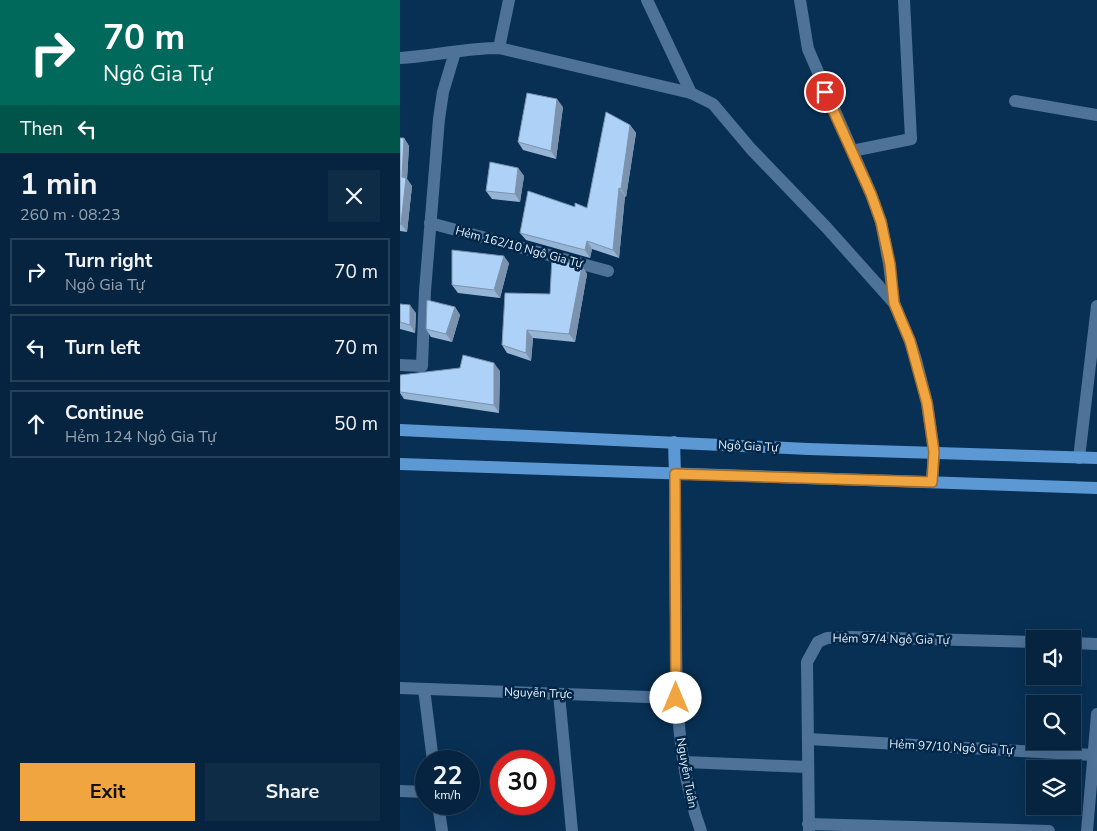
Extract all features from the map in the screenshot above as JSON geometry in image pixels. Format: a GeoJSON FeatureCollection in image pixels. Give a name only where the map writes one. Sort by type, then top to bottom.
{"type":"FeatureCollection","features":[{"type":"Feature","properties":{"kind":"main road","name":"Ngô Gia Tự"},"geometry":{"type":"LineString","coordinates":[[400,430],[1097,458]]}},
{"type":"Feature","properties":{"kind":"main road"},"geometry":{"type":"LineString","coordinates":[[674,442],[675,474]]}},
{"type":"Feature","properties":{"kind":"main road"},"geometry":{"type":"LineString","coordinates":[[932,482],[934,452]]}},
{"type":"Feature","properties":{"kind":"main road"},"geometry":{"type":"LineString","coordinates":[[400,464],[1097,488]]}},
{"type":"Feature","properties":{"kind":"street"},"geometry":{"type":"LineString","coordinates":[[499,48],[509,0]]}},
{"type":"Feature","properties":{"kind":"street"},"geometry":{"type":"LineString","coordinates":[[647,0],[691,94]]}},
{"type":"Feature","properties":{"kind":"street"},"geometry":{"type":"LineString","coordinates":[[800,0],[808,49],[881,222],[890,264],[894,303],[916,360],[927,403],[934,452]]}},
{"type":"Feature","properties":{"kind":"street"},"geometry":{"type":"LineString","coordinates":[[852,151],[911,139],[904,0]]}},
{"type":"Feature","properties":{"kind":"street"},"geometry":{"type":"LineString","coordinates":[[400,58],[474,48],[499,48],[691,94],[713,104],[751,149],[826,227],[894,303]]}},
{"type":"Feature","properties":{"kind":"street"},"geometry":{"type":"LineString","coordinates":[[400,365],[422,366],[424,292],[439,119],[443,92],[455,52]]}},
{"type":"Feature","properties":{"kind":"street"},"geometry":{"type":"LineString","coordinates":[[1015,102],[1097,115]]}},
{"type":"Feature","properties":{"kind":"street","name":"Hẻm 162/10 Ngô Gia Tự"},"geometry":{"type":"LineString","coordinates":[[430,223],[608,271]]}},
{"type":"Feature","properties":{"kind":"street"},"geometry":{"type":"LineString","coordinates":[[1080,458],[1097,306]]}},
{"type":"Feature","properties":{"kind":"street","name":"Nguyễn Tuân"},"geometry":{"type":"LineString","coordinates":[[675,474],[676,698],[684,762],[695,815],[701,831]]}},
{"type":"Feature","properties":{"kind":"street","name":"Hẻm 97/4 Ngô Gia Tự"},"geometry":{"type":"LineString","coordinates":[[808,828],[807,662],[818,642],[827,638],[851,636],[1026,642]]}},
{"type":"Feature","properties":{"kind":"street"},"geometry":{"type":"LineString","coordinates":[[1081,643],[1097,644]]}},
{"type":"Feature","properties":{"kind":"street","name":"Nguyễn Trực"},"geometry":{"type":"LineString","coordinates":[[400,688],[676,698]]}},
{"type":"Feature","properties":{"kind":"street"},"geometry":{"type":"LineString","coordinates":[[424,689],[432,750]]}},
{"type":"Feature","properties":{"kind":"street"},"geometry":{"type":"LineString","coordinates":[[559,694],[572,831]]}},
{"type":"Feature","properties":{"kind":"street"},"geometry":{"type":"LineString","coordinates":[[1087,831],[1094,787],[1097,714]]}},
{"type":"Feature","properties":{"kind":"street","name":"Hẻm 97/10 Ngô Gia Tự"},"geometry":{"type":"LineString","coordinates":[[808,739],[1094,755]]}},
{"type":"Feature","properties":{"kind":"street"},"geometry":{"type":"LineString","coordinates":[[684,762],[808,767]]}},
{"type":"Feature","properties":{"kind":"street"},"geometry":{"type":"LineString","coordinates":[[400,791],[415,792]]}},
{"type":"Feature","properties":{"kind":"street"},"geometry":{"type":"LineString","coordinates":[[440,815],[442,831]]}},
{"type":"Feature","properties":{"kind":"street"},"geometry":{"type":"LineString","coordinates":[[808,828],[1049,831]]}},
{"type":"Feature","properties":{"kind":"building"},"geometry":{"type":"Polygon","coordinates":[[[527,93],[557,99],[551,151],[518,142],[527,93]]]}},
{"type":"Feature","properties":{"kind":"building"},"geometry":{"type":"Polygon","coordinates":[[[606,112],[630,125],[621,189],[619,188],[613,250],[587,241],[585,250],[520,233],[528,191],[575,207],[575,203],[587,208],[606,112]]]}},
{"type":"Feature","properties":{"kind":"building"},"geometry":{"type":"Polygon","coordinates":[[[400,138],[404,138],[402,177],[406,178],[401,224],[400,224],[400,138]]]}},
{"type":"Feature","properties":{"kind":"building"},"geometry":{"type":"Polygon","coordinates":[[[490,162],[518,168],[515,194],[486,191],[490,162]]]}},
{"type":"Feature","properties":{"kind":"building"},"geometry":{"type":"Polygon","coordinates":[[[452,250],[504,256],[494,290],[452,285],[452,250]]]}},
{"type":"Feature","properties":{"kind":"building"},"geometry":{"type":"Polygon","coordinates":[[[552,258],[582,266],[569,334],[527,330],[526,353],[502,345],[505,293],[550,294],[552,258]]]}},
{"type":"Feature","properties":{"kind":"building"},"geometry":{"type":"Polygon","coordinates":[[[427,300],[455,307],[446,334],[426,329],[427,300]]]}},
{"type":"Feature","properties":{"kind":"building"},"geometry":{"type":"Polygon","coordinates":[[[400,304],[410,305],[410,325],[400,322],[400,304]]]}},
{"type":"Feature","properties":{"kind":"building"},"geometry":{"type":"Polygon","coordinates":[[[463,355],[494,363],[494,405],[400,392],[400,375],[460,368],[463,355]]]}},
{"type":"Feature","properties":{"kind":"route"},"geometry":{"type":"LineString","coordinates":[[676,698],[675,474],[932,482],[934,452],[927,403],[910,341],[894,303],[890,264],[881,222],[871,194],[825,92]]}}]}
